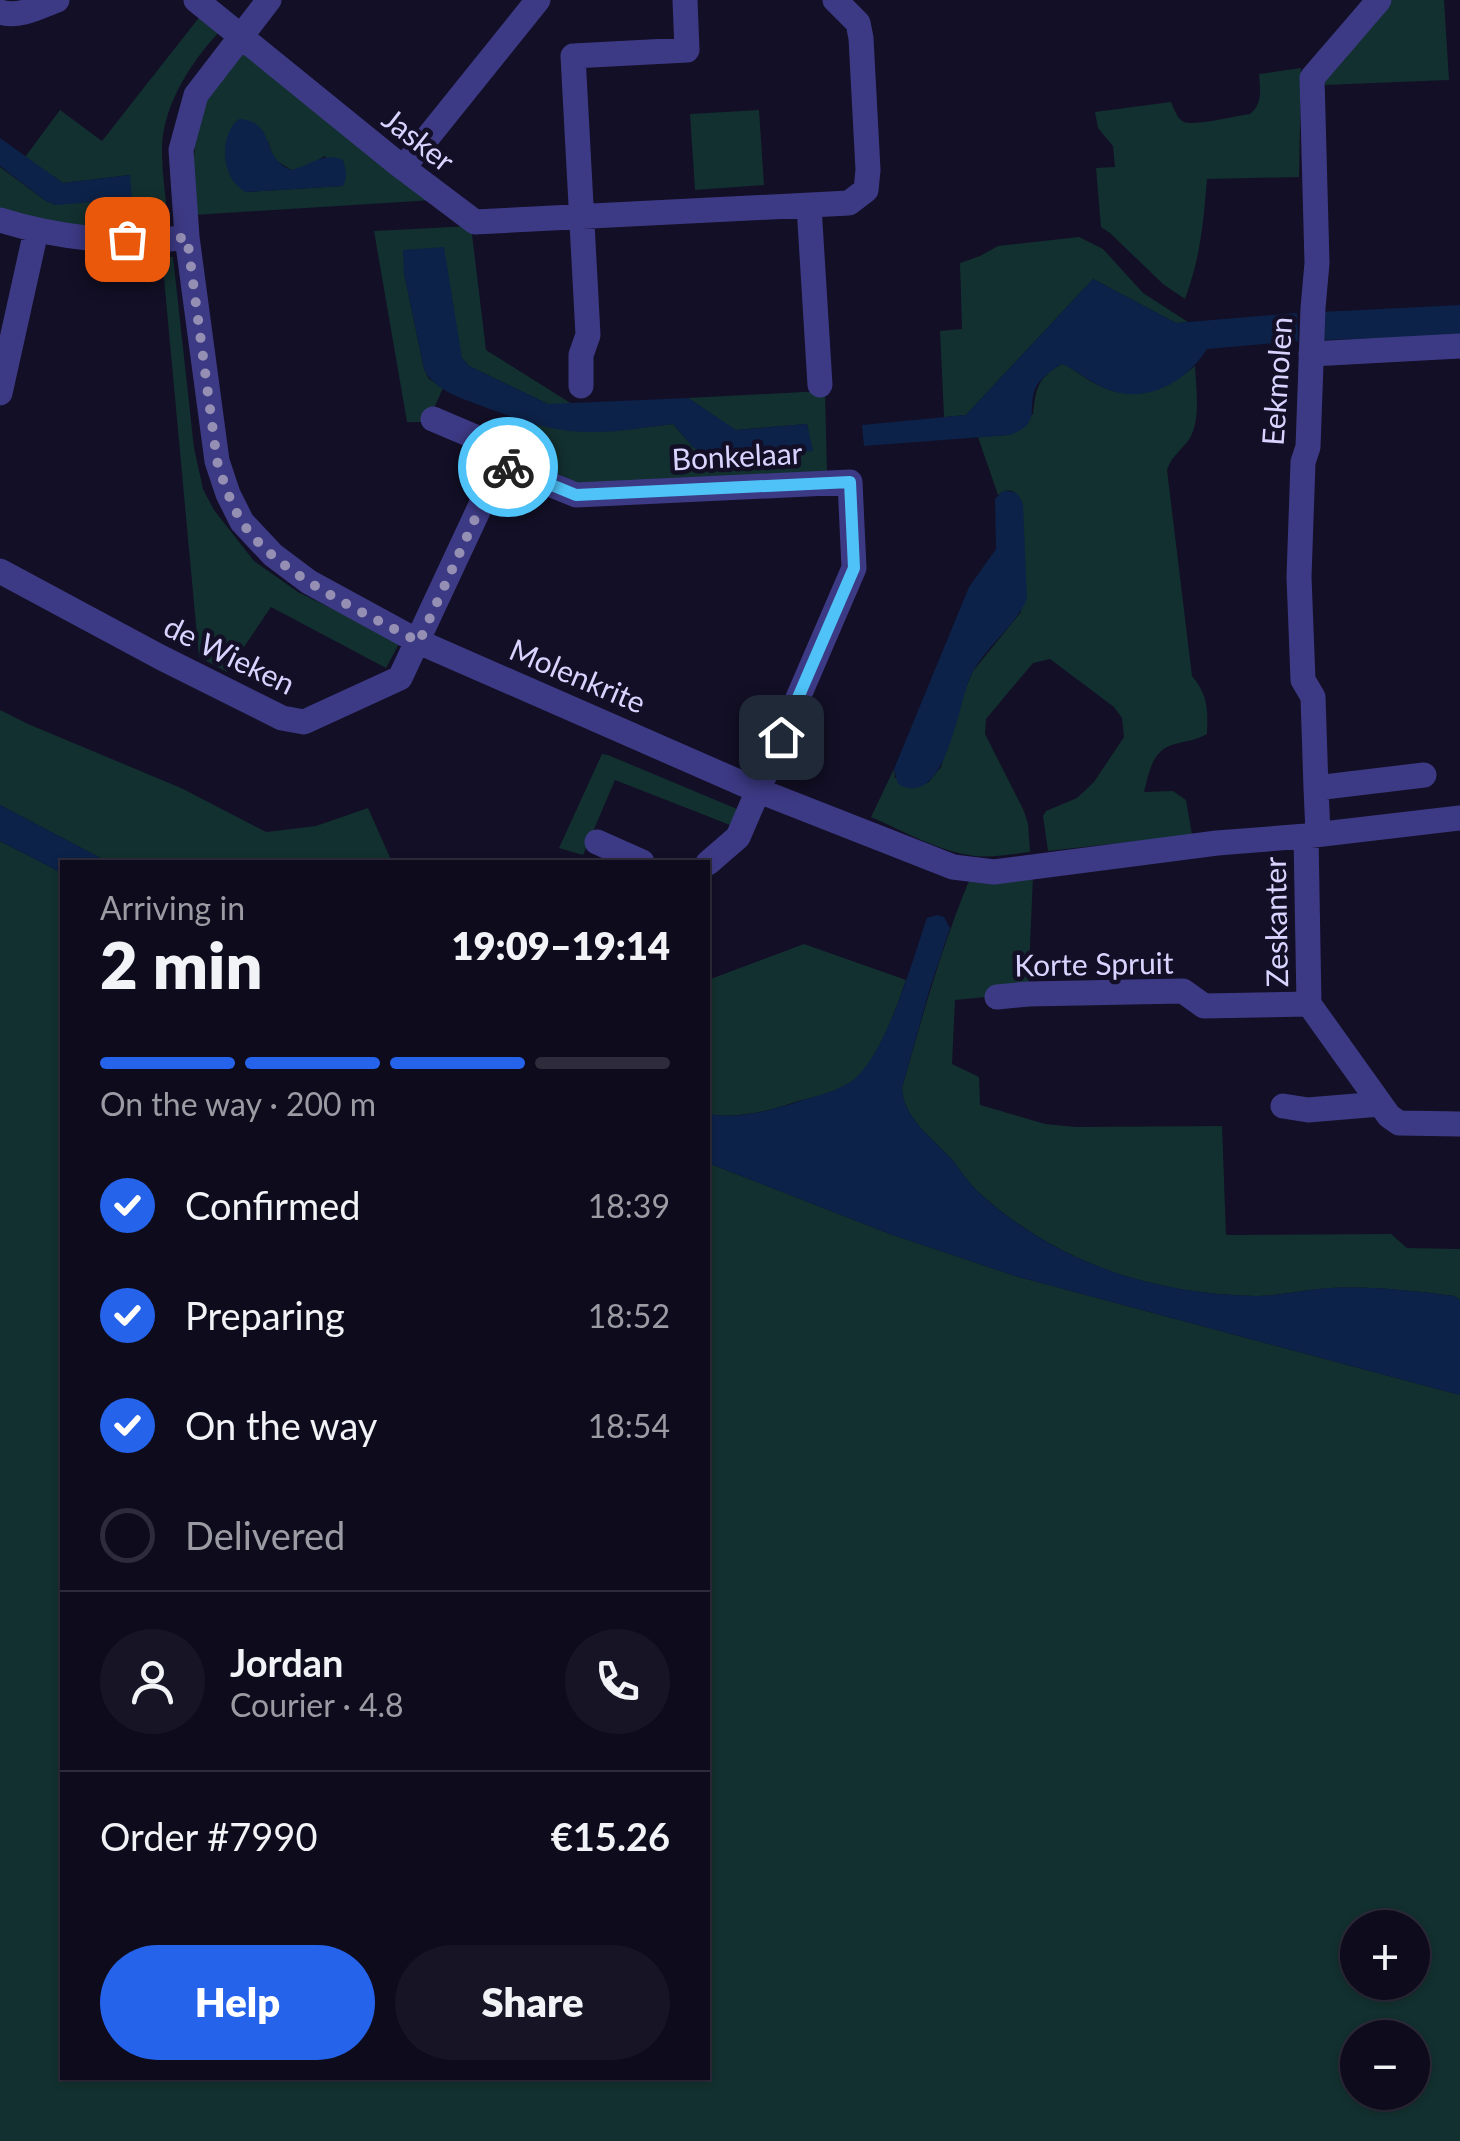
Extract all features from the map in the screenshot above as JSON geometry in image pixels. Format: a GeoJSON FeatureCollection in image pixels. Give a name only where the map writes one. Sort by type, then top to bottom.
{"type":"FeatureCollection","features":[{"type":"Feature","properties":{"kind":"street"},"geometry":{"type":"LineString","coordinates":[[0,12],[22,13],[57,0]]}},
{"type":"Feature","properties":{"kind":"street","name":"Jasker"},"geometry":{"type":"LineString","coordinates":[[196,0],[474,222],[849,202],[866,190],[868,170],[861,38],[858,23],[835,0]]}},
{"type":"Feature","properties":{"kind":"street","name":"Molenkrite"},"geometry":{"type":"LineString","coordinates":[[269,0],[196,95],[181,150],[187,237],[217,461],[242,522],[273,555],[309,582],[419,642],[758,790],[953,867],[994,872],[1217,843],[1460,818]]}},
{"type":"Feature","properties":{"kind":"street"},"geometry":{"type":"LineString","coordinates":[[403,168],[538,0]]}},
{"type":"Feature","properties":{"kind":"street"},"geometry":{"type":"LineString","coordinates":[[582,386],[580,355],[588,335],[574,56],[687,50],[685,0]]}},
{"type":"Feature","properties":{"kind":"street","name":"Eekmolen"},"geometry":{"type":"LineString","coordinates":[[1312,835],[1316,788],[1313,697],[1303,680],[1299,577],[1318,263],[1312,78],[1378,0]]}},
{"type":"Feature","properties":{"kind":"street"},"geometry":{"type":"LineString","coordinates":[[809,206],[820,385]]}},
{"type":"Feature","properties":{"kind":"street"},"geometry":{"type":"LineString","coordinates":[[0,220],[36,231],[89,238],[187,237]]}},
{"type":"Feature","properties":{"kind":"street"},"geometry":{"type":"LineString","coordinates":[[0,393],[36,231]]}},
{"type":"Feature","properties":{"kind":"street"},"geometry":{"type":"LineString","coordinates":[[1310,354],[1460,346]]}},
{"type":"Feature","properties":{"kind":"street"},"geometry":{"type":"LineString","coordinates":[[419,642],[500,464],[494,445],[433,419]]}},
{"type":"Feature","properties":{"kind":"street","name":"Bonkelaar"},"geometry":{"type":"LineString","coordinates":[[500,464],[576,495],[850,482],[854,568],[758,790]]}},
{"type":"Feature","properties":{"kind":"street","name":"de Wieken"},"geometry":{"type":"LineString","coordinates":[[0,571],[282,718],[304,722],[400,678],[419,642]]}},
{"type":"Feature","properties":{"kind":"street"},"geometry":{"type":"LineString","coordinates":[[1316,788],[1424,775]]}},
{"type":"Feature","properties":{"kind":"street"},"geometry":{"type":"LineString","coordinates":[[710,861],[738,837],[758,790]]}},
{"type":"Feature","properties":{"kind":"street","name":"Zeskanter"},"geometry":{"type":"LineString","coordinates":[[1312,835],[1309,1004],[1389,1116],[1399,1123],[1460,1124]]}},
{"type":"Feature","properties":{"kind":"street"},"geometry":{"type":"LineString","coordinates":[[598,842],[638,860]]}},
{"type":"Feature","properties":{"kind":"street","name":"Korte Spruit"},"geometry":{"type":"LineString","coordinates":[[997,997],[1183,990],[1204,1006],[1309,1004]]}},
{"type":"Feature","properties":{"kind":"street","name":"Zeskanter"},"geometry":{"type":"LineString","coordinates":[[1283,1106],[1308,1110],[1380,1104]]}},
{"type":"Feature","properties":{"kind":"green space"},"geometry":{"type":"Polygon","coordinates":[[[1386,0],[1444,0],[1449,80],[1324,85],[1324,72],[1386,0]]]}},
{"type":"Feature","properties":{"kind":"green space"},"geometry":{"type":"Polygon","coordinates":[[[201,15],[220,31],[189,70],[167,116],[162,148],[169,227],[63,224],[0,209],[0,167],[56,205],[130,175],[63,183],[25,157],[60,110],[102,141],[201,15]]]}},
{"type":"Feature","properties":{"kind":"green space"},"geometry":{"type":"Polygon","coordinates":[[[244,47],[433,200],[194,215],[195,148],[201,116],[215,85],[244,47]],[[268,141],[246,192],[342,186],[325,156],[291,170],[274,159],[268,141]]]}},
{"type":"Feature","properties":{"kind":"green space"},"geometry":{"type":"Polygon","coordinates":[[[1301,68],[1299,177],[1207,179],[1198,254],[1185,299],[1101,227],[1096,168],[1115,167],[1113,146],[1098,128],[1095,112],[1171,102],[1178,116],[1190,123],[1250,114],[1259,101],[1259,74],[1301,68]]]}},
{"type":"Feature","properties":{"kind":"green space"},"geometry":{"type":"Polygon","coordinates":[[[759,110],[764,185],[695,190],[690,114],[759,110]]]}},
{"type":"Feature","properties":{"kind":"green space"},"geometry":{"type":"Polygon","coordinates":[[[471,226],[486,350],[572,404],[548,404],[469,366],[404,250],[404,273],[424,369],[429,379],[443,388],[428,422],[407,422],[374,231],[471,226]]]}},
{"type":"Feature","properties":{"kind":"green space"},"geometry":{"type":"Polygon","coordinates":[[[1079,237],[1103,249],[1143,293],[1188,322],[1176,323],[1093,279],[966,415],[944,417],[940,331],[962,329],[960,263],[998,246],[1079,237]]]}},
{"type":"Feature","properties":{"kind":"green space"},"geometry":{"type":"Polygon","coordinates":[[[162,257],[173,257],[194,448],[203,489],[214,510],[254,561],[298,592],[400,642],[386,668],[271,607],[227,672],[199,657],[162,257]]]}},
{"type":"Feature","properties":{"kind":"green space"},"geometry":{"type":"Polygon","coordinates":[[[1062,364],[1098,385],[1125,393],[1161,388],[1195,366],[1196,421],[1190,438],[1167,470],[1192,676],[1206,703],[1207,734],[1161,751],[1144,792],[1173,791],[1186,800],[1192,835],[1048,851],[1043,816],[1046,811],[1077,798],[1094,782],[1124,737],[1122,718],[1114,707],[1050,659],[1033,663],[986,719],[985,734],[1024,811],[1030,852],[962,854],[871,817],[894,769],[895,778],[928,783],[941,767],[973,671],[1021,612],[1023,505],[1014,492],[998,495],[978,437],[1009,435],[1033,414],[1039,384],[1062,364]]]}},
{"type":"Feature","properties":{"kind":"green space"},"geometry":{"type":"Polygon","coordinates":[[[825,392],[827,473],[583,485],[530,462],[518,454],[516,447],[527,422],[582,430],[673,424],[693,447],[812,451],[807,424],[735,430],[688,398],[825,392]]]}},
{"type":"Feature","properties":{"kind":"green space"},"geometry":{"type":"Polygon","coordinates":[[[0,710],[181,788],[266,832],[316,826],[368,808],[391,860],[104,860],[0,805],[0,710]]]}},
{"type":"Feature","properties":{"kind":"green space"},"geometry":{"type":"Polygon","coordinates":[[[602,754],[737,809],[730,825],[615,780],[583,855],[559,848],[602,754]]]}},
{"type":"Feature","properties":{"kind":"green space"},"geometry":{"type":"Polygon","coordinates":[[[0,841],[60,872],[60,2080],[710,2080],[710,1164],[890,1234],[1015,1276],[1460,1395],[1460,2141],[0,2141],[0,841]]]}},
{"type":"Feature","properties":{"kind":"green space"},"geometry":{"type":"Polygon","coordinates":[[[1033,876],[1028,993],[955,1000],[952,1064],[979,1077],[980,1105],[1045,1124],[1076,1127],[1222,1126],[1226,1235],[1391,1234],[1407,1248],[1460,1249],[1460,1300],[1454,1296],[1362,1288],[1266,1296],[1217,1294],[1142,1281],[1107,1270],[1039,1238],[977,1191],[914,1119],[902,1088],[941,957],[969,881],[1033,876]]]}},
{"type":"Feature","properties":{"kind":"green space"},"geometry":{"type":"Polygon","coordinates":[[[804,944],[906,980],[877,1050],[851,1082],[771,1109],[729,1116],[710,1114],[710,979],[804,944]]]}},
{"type":"Feature","properties":{"kind":"water"},"geometry":{"type":"Polygon","coordinates":[[[239,119],[259,126],[275,157],[291,170],[323,158],[343,160],[343,186],[246,192],[231,178],[225,157],[228,135],[239,119]]]}},
{"type":"Feature","properties":{"kind":"water"},"geometry":{"type":"Polygon","coordinates":[[[0,138],[63,183],[130,175],[132,199],[56,205],[46,201],[0,166],[0,138]]]}},
{"type":"Feature","properties":{"kind":"water"},"geometry":{"type":"Polygon","coordinates":[[[444,247],[462,358],[469,366],[548,404],[688,398],[736,430],[807,424],[813,451],[714,460],[693,447],[673,424],[605,432],[563,430],[518,419],[445,390],[424,369],[404,273],[403,250],[444,247]]]}},
{"type":"Feature","properties":{"kind":"water"},"geometry":{"type":"Polygon","coordinates":[[[1093,279],[1176,323],[1297,313],[1298,341],[1207,349],[1178,379],[1140,394],[1112,391],[1062,364],[1036,387],[1030,421],[1020,431],[864,446],[862,425],[966,415],[1093,279]]]}},
{"type":"Feature","properties":{"kind":"water"},"geometry":{"type":"Polygon","coordinates":[[[1460,305],[1460,336],[1323,340],[1321,312],[1460,305]]]}},
{"type":"Feature","properties":{"kind":"water"},"geometry":{"type":"Polygon","coordinates":[[[1003,491],[1016,493],[1023,505],[1027,599],[971,675],[939,768],[928,782],[914,788],[898,784],[894,769],[969,587],[996,549],[995,499],[1003,491]]]}},
{"type":"Feature","properties":{"kind":"water"},"geometry":{"type":"Polygon","coordinates":[[[0,805],[104,860],[60,860],[60,872],[0,841],[0,805]]]}},
{"type":"Feature","properties":{"kind":"water"},"geometry":{"type":"Polygon","coordinates":[[[944,917],[950,928],[902,1088],[904,1099],[921,1128],[977,1191],[1039,1238],[1107,1270],[1143,1281],[1217,1294],[1256,1296],[1347,1288],[1454,1296],[1460,1300],[1460,1395],[1015,1276],[890,1234],[710,1164],[710,1114],[739,1115],[781,1107],[835,1090],[862,1071],[886,1032],[927,918],[944,917]]]}},
{"type":"Feature","properties":{"kind":"way so far"},"geometry":{"type":"LineString","coordinates":[[127,239],[187,237],[217,461],[226,490],[242,522],[273,555],[309,582],[419,642],[500,464],[508,467]]}},
{"type":"Feature","properties":{"kind":"route"},"geometry":{"type":"LineString","coordinates":[[508,467],[576,495],[850,482],[854,568],[781,737]]}}]}
